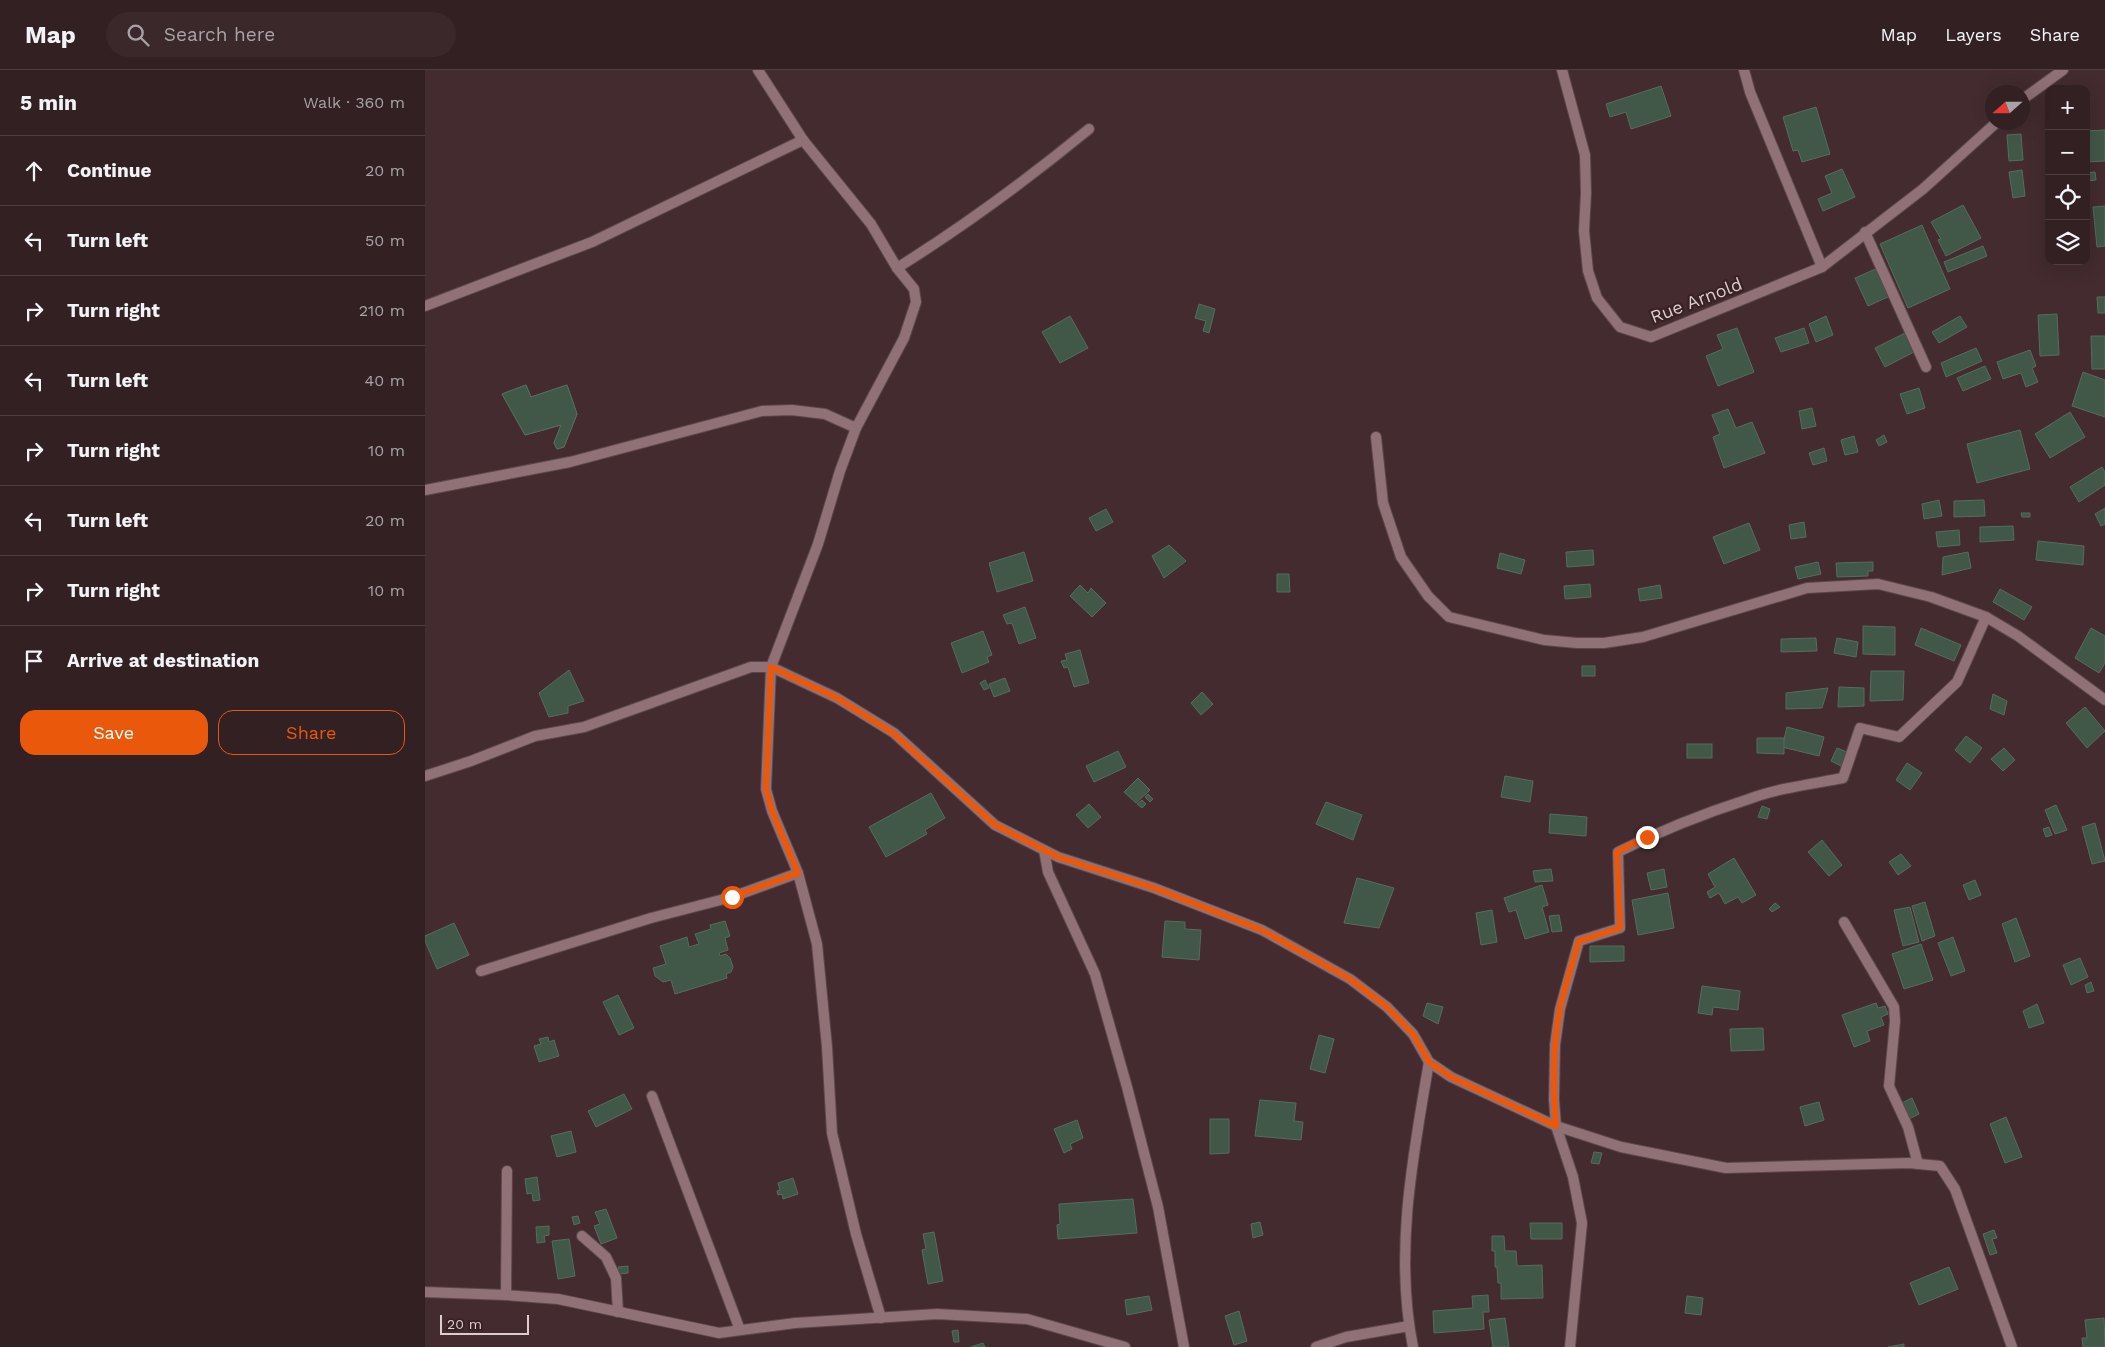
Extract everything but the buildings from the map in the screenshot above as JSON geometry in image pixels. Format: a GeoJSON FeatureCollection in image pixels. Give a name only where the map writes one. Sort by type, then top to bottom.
{"type":"FeatureCollection","features":[{"type":"Feature","properties":{"kind":"street"},"geometry":{"type":"LineString","coordinates":[[758,70],[803,140],[871,224],[897,268],[914,289],[916,302],[904,338],[856,428],[840,471],[818,544],[771,667],[766,789],[772,811],[798,873],[817,944],[827,1047],[832,1134],[857,1234],[881,1318]]}},
{"type":"Feature","properties":{"kind":"street","name":"Rue Arnold"},"geometry":{"type":"LineString","coordinates":[[1562,70],[1585,155],[1584,231],[1588,271],[1597,298],[1620,327],[1651,337],[1822,267],[1923,189],[1988,130]]}},
{"type":"Feature","properties":{"kind":"street"},"geometry":{"type":"LineString","coordinates":[[1744,70],[1750,92],[1822,267]]}},
{"type":"Feature","properties":{"kind":"street"},"geometry":{"type":"LineString","coordinates":[[2030,94],[2063,70]]}},
{"type":"Feature","properties":{"kind":"street"},"geometry":{"type":"LineString","coordinates":[[897,268],[943,239],[1049,162],[1089,128]]}},
{"type":"Feature","properties":{"kind":"street"},"geometry":{"type":"LineString","coordinates":[[425,306],[593,242],[803,140]]}},
{"type":"Feature","properties":{"kind":"street"},"geometry":{"type":"LineString","coordinates":[[1865,232],[1926,367]]}},
{"type":"Feature","properties":{"kind":"street"},"geometry":{"type":"LineString","coordinates":[[425,490],[570,462],[762,411],[792,410],[825,414],[856,428]]}},
{"type":"Feature","properties":{"kind":"street"},"geometry":{"type":"LineString","coordinates":[[1376,437],[1383,502],[1401,556],[1428,596],[1449,617],[1544,640],[1577,644],[1604,643],[1643,637],[1807,588],[1878,584],[1931,597],[1986,617],[2018,636],[2105,700]]}},
{"type":"Feature","properties":{"kind":"street"},"geometry":{"type":"LineString","coordinates":[[1570,1347],[1582,1224],[1573,1177],[1556,1126],[1554,1100],[1555,1045],[1560,1009],[1579,941],[1620,928],[1617,852],[1647,837],[1750,798],[1793,787],[1843,778],[1860,728],[1899,737],[1957,682],[1986,617]]}},
{"type":"Feature","properties":{"kind":"street"},"geometry":{"type":"LineString","coordinates":[[425,776],[471,761],[535,736],[584,728],[751,667],[771,667],[837,698],[893,733],[995,825],[1058,857],[1154,888],[1262,930],[1350,979],[1387,1007],[1413,1034],[1429,1062],[1451,1077],[1556,1126],[1621,1147],[1726,1168],[1918,1164],[1940,1166],[1955,1189],[2012,1347]]}},
{"type":"Feature","properties":{"kind":"street"},"geometry":{"type":"LineString","coordinates":[[1044,850],[1048,872],[1098,984],[1127,1087],[1157,1208],[1184,1347]]}},
{"type":"Feature","properties":{"kind":"street"},"geometry":{"type":"LineString","coordinates":[[481,971],[651,918],[732,897],[798,873]]}},
{"type":"Feature","properties":{"kind":"street"},"geometry":{"type":"LineString","coordinates":[[1844,922],[1894,1006],[1895,1021],[1889,1086],[1908,1127],[1918,1164]]}},
{"type":"Feature","properties":{"kind":"street"},"geometry":{"type":"LineString","coordinates":[[1413,1347],[1409,1326],[1405,1252],[1412,1160],[1429,1062]]}},
{"type":"Feature","properties":{"kind":"street"},"geometry":{"type":"LineString","coordinates":[[652,1096],[740,1330]]}},
{"type":"Feature","properties":{"kind":"street"},"geometry":{"type":"LineString","coordinates":[[506,1295],[507,1171]]}},
{"type":"Feature","properties":{"kind":"street"},"geometry":{"type":"LineString","coordinates":[[582,1236],[606,1257],[616,1278],[618,1312]]}},
{"type":"Feature","properties":{"kind":"street"},"geometry":{"type":"LineString","coordinates":[[425,1292],[558,1299],[719,1333],[795,1323],[937,1314],[1027,1319],[1125,1347]]}},
{"type":"Feature","properties":{"kind":"street"},"geometry":{"type":"LineString","coordinates":[[1316,1347],[1346,1337],[1409,1326]]}},
{"type":"Feature","properties":{"kind":"route"},"geometry":{"type":"LineString","coordinates":[[732,897],[798,873],[772,811],[766,789],[771,667],[837,698],[893,733],[995,825],[1058,857],[1154,888],[1262,930],[1350,979],[1387,1007],[1413,1034],[1429,1062],[1451,1077],[1556,1126],[1554,1100],[1555,1045],[1560,1009],[1579,941],[1620,928],[1617,852],[1647,837]]}}]}
